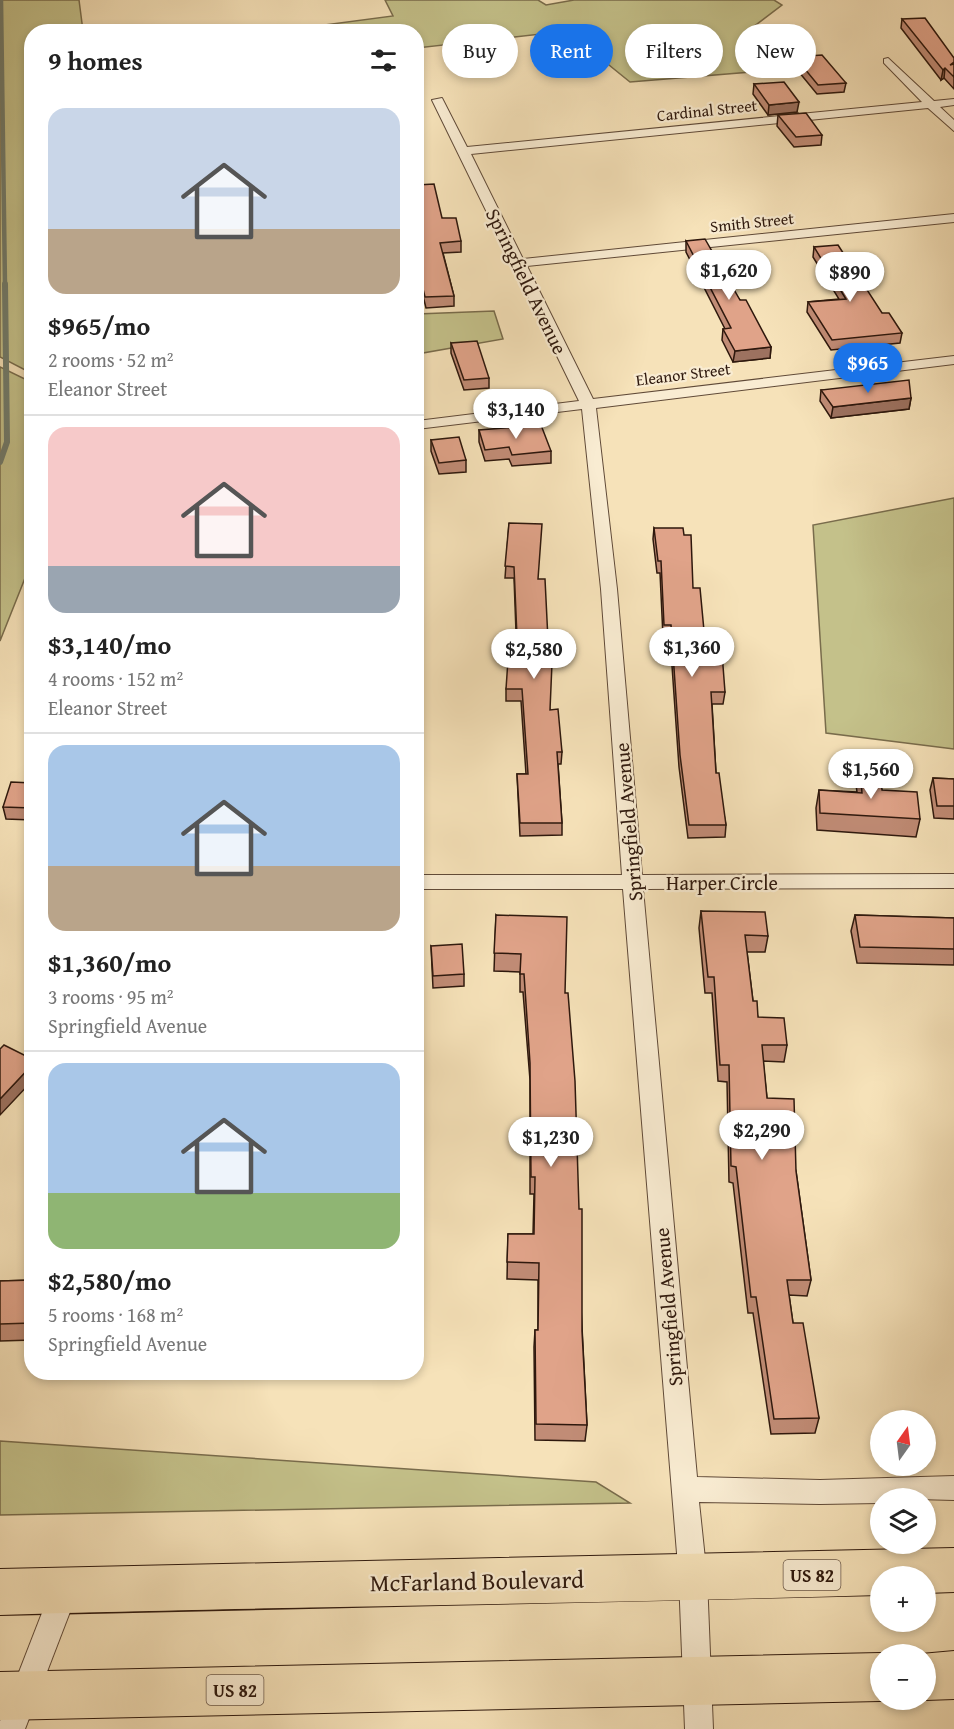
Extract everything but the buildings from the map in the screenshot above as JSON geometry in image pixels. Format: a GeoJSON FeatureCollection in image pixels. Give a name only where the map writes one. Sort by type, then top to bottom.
{"type":"FeatureCollection","features":[{"type":"Feature","properties":{"kind":"highway","name":"McFarland Boulevard"},"geometry":{"type":"LineString","coordinates":[[0,1592],[319,1583],[693,1578],[954,1570]]}},
{"type":"Feature","properties":{"kind":"highway"},"geometry":{"type":"LineString","coordinates":[[936,1676],[954,1675]]}},
{"type":"Feature","properties":{"kind":"highway","name":"US 82"},"geometry":{"type":"LineString","coordinates":[[12,1706],[699,1681],[870,1677]]}},
{"type":"Feature","properties":{"kind":"street"},"geometry":{"type":"LineString","coordinates":[[888,61],[954,127]]}},
{"type":"Feature","properties":{"kind":"street","name":"Springfield Avenue"},"geometry":{"type":"LineString","coordinates":[[438,100],[588,404],[609,589],[693,1578],[699,1681],[699,1729]]}},
{"type":"Feature","properties":{"kind":"street","name":"Cardinal Street"},"geometry":{"type":"LineString","coordinates":[[463,151],[954,102]]}},
{"type":"Feature","properties":{"kind":"street","name":"Smith Street"},"geometry":{"type":"LineString","coordinates":[[518,262],[954,218]]}},
{"type":"Feature","properties":{"kind":"street","name":"Eleanor Street"},"geometry":{"type":"LineString","coordinates":[[424,424],[954,360]]}},
{"type":"Feature","properties":{"kind":"street","name":"Harper Circle"},"geometry":{"type":"LineString","coordinates":[[424,882],[954,881]]}},
{"type":"Feature","properties":{"kind":"street"},"geometry":{"type":"LineString","coordinates":[[684,1489],[820,1492],[954,1488]]}},
{"type":"Feature","properties":{"kind":"street"},"geometry":{"type":"LineString","coordinates":[[12,1706],[64,1591]]}},
{"type":"Feature","properties":{"kind":"shaded area"},"geometry":{"type":"Polygon","coordinates":[[[0,0],[79,0],[82,24],[24,24],[24,369],[0,357],[0,0]]]}},
{"type":"Feature","properties":{"kind":"shaded area"},"geometry":{"type":"Polygon","coordinates":[[[385,0],[538,0],[546,5],[574,0],[774,0],[782,5],[757,24],[735,24],[735,73],[723,74],[723,24],[625,24],[625,78],[613,68],[613,24],[530,24],[530,35],[518,37],[518,24],[442,24],[442,45],[424,47],[424,24],[332,24],[393,16],[385,0]]]}},
{"type":"Feature","properties":{"kind":"shaded area"},"geometry":{"type":"Polygon","coordinates":[[[625,78],[678,78],[630,82],[625,78]]]}},
{"type":"Feature","properties":{"kind":"shaded area"},"geometry":{"type":"Polygon","coordinates":[[[494,311],[503,339],[424,353],[424,314],[494,311]]]}},
{"type":"Feature","properties":{"kind":"shaded area"},"geometry":{"type":"Polygon","coordinates":[[[0,367],[24,379],[24,581],[0,641],[0,367]]]}},
{"type":"Feature","properties":{"kind":"shaded area"},"geometry":{"type":"Polygon","coordinates":[[[954,498],[954,749],[826,733],[813,525],[954,498]]]}},
{"type":"Feature","properties":{"kind":"shaded area"},"geometry":{"type":"Polygon","coordinates":[[[0,1441],[596,1482],[630,1503],[0,1515],[0,1441]]]}},
{"type":"Feature","properties":{"kind":"waterway"},"geometry":{"type":"LineString","coordinates":[[1,0],[5,285]]}},
{"type":"Feature","properties":{"kind":"waterway"},"geometry":{"type":"LineString","coordinates":[[0,462],[7,442],[5,284]]}}]}
